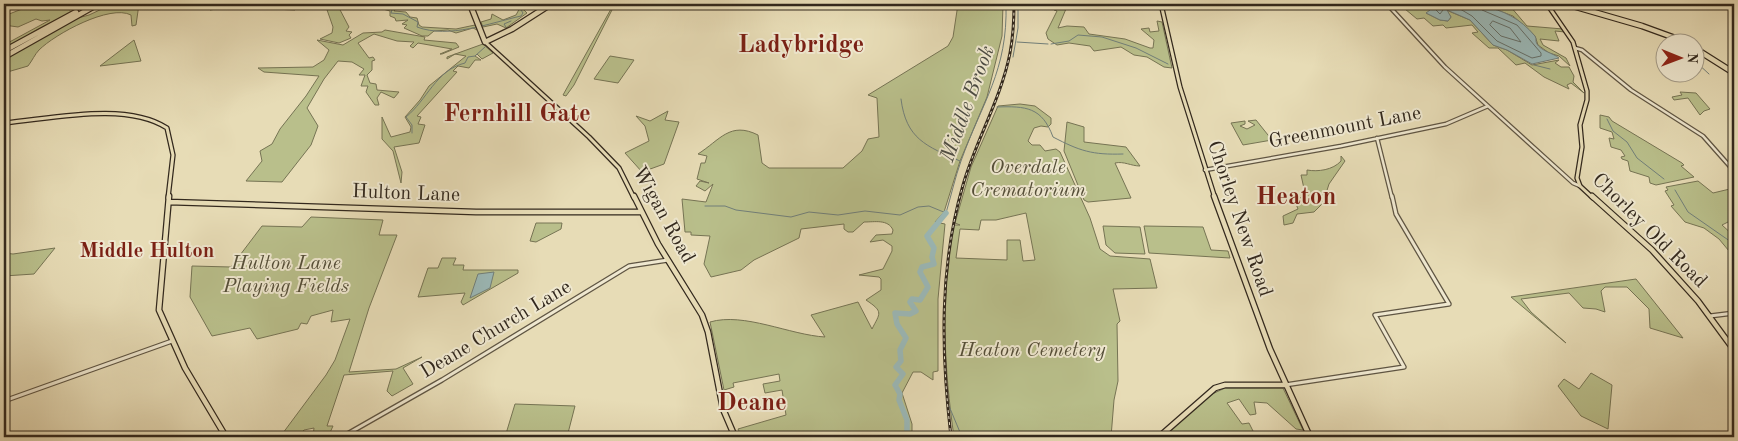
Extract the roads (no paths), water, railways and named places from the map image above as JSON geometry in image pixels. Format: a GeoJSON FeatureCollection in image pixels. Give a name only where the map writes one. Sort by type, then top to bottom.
{"type":"FeatureCollection","features":[{"type":"Feature","properties":{"kind":"highway"},"geometry":{"type":"LineString","coordinates":[[4,51],[91,4]]}},
{"type":"Feature","properties":{"kind":"highway"},"geometry":{"type":"LineString","coordinates":[[4,57],[98,4]]}},
{"type":"Feature","properties":{"kind":"highway","name":"Wigan Road"},"geometry":{"type":"LineString","coordinates":[[470,4],[486,40]]}},
{"type":"Feature","properties":{"kind":"highway"},"geometry":{"type":"LineString","coordinates":[[486,40],[508,29],[546,4]]}},
{"type":"Feature","properties":{"kind":"highway"},"geometry":{"type":"LineString","coordinates":[[486,40],[512,29],[550,4]]}},
{"type":"Feature","properties":{"kind":"highway"},"geometry":{"type":"LineString","coordinates":[[1566,4],[1658,32]]}},
{"type":"Feature","properties":{"kind":"highway"},"geometry":{"type":"LineString","coordinates":[[1706,54],[1734,72]]}},
{"type":"Feature","properties":{"kind":"main road","name":"Chorley New Road"},"geometry":{"type":"LineString","coordinates":[[1160,4],[1178,82],[1205,170],[1285,385],[1310,437]]}},
{"type":"Feature","properties":{"kind":"main road","name":"Chorley Old Road"},"geometry":{"type":"LineString","coordinates":[[1547,4],[1569,34],[1575,48],[1588,98],[1580,122],[1582,147],[1577,178],[1580,186],[1588,196],[1642,241],[1710,316],[1734,350]]}},
{"type":"Feature","properties":{"kind":"main road","name":"Chorley Old Road"},"geometry":{"type":"LineString","coordinates":[[1552,4],[1554,12]]}},
{"type":"Feature","properties":{"kind":"main road","name":"Wigan Road"},"geometry":{"type":"LineString","coordinates":[[486,40],[494,51],[612,159],[623,174],[641,212],[702,314],[708,332],[723,409],[735,437]]}},
{"type":"Feature","properties":{"kind":"main road"},"geometry":{"type":"LineString","coordinates":[[4,123],[115,114],[137,115],[158,120],[167,128],[172,149],[169,202],[158,304],[160,315],[199,393],[226,437]]}},
{"type":"Feature","properties":{"kind":"main road","name":"Hulton Lane"},"geometry":{"type":"LineString","coordinates":[[169,202],[481,212],[641,212]]}},
{"type":"Feature","properties":{"kind":"main road"},"geometry":{"type":"LineString","coordinates":[[1159,437],[1216,388],[1226,385],[1285,385]]}},
{"type":"Feature","properties":{"kind":"street"},"geometry":{"type":"LineString","coordinates":[[1387,4],[1445,67],[1567,178],[1580,186]]}},
{"type":"Feature","properties":{"kind":"street"},"geometry":{"type":"LineString","coordinates":[[1575,48],[1582,50],[1636,93],[1703,136],[1734,171]]}},
{"type":"Feature","properties":{"kind":"street","name":"Greenmount Lane"},"geometry":{"type":"LineString","coordinates":[[1205,170],[1452,122],[1487,105]]}},
{"type":"Feature","properties":{"kind":"street"},"geometry":{"type":"LineString","coordinates":[[1285,385],[1315,382],[1404,367],[1375,315],[1449,304],[1396,214],[1377,138]]}},
{"type":"Feature","properties":{"kind":"street"},"geometry":{"type":"LineString","coordinates":[[1567,178],[1577,178]]}},
{"type":"Feature","properties":{"kind":"street","name":"Deane Church Lane"},"geometry":{"type":"LineString","coordinates":[[342,437],[444,379],[629,266],[669,260]]}},
{"type":"Feature","properties":{"kind":"street"},"geometry":{"type":"LineString","coordinates":[[1710,316],[1734,313]]}},
{"type":"Feature","properties":{"kind":"street"},"geometry":{"type":"LineString","coordinates":[[4,401],[172,341]]}},
{"type":"Feature","properties":{"kind":"water"},"geometry":{"type":"Polygon","coordinates":[[[1422,4],[1483,6],[1497,10],[1523,24],[1535,36],[1536,43],[1539,46],[1559,58],[1532,64],[1507,50],[1493,45],[1470,20],[1447,10],[1451,17],[1448,21],[1440,20],[1426,13],[1430,10],[1422,4]]]}},
{"type":"Feature","properties":{"kind":"water"},"geometry":{"type":"Polygon","coordinates":[[[494,272],[490,288],[470,298],[478,274],[494,272]]]}},
{"type":"Feature","properties":{"kind":"waterway"},"geometry":{"type":"LineString","coordinates":[[373,4],[392,10],[391,13],[403,14],[418,22],[417,27],[442,31],[469,29],[521,16],[523,13],[521,10],[531,4]]}},
{"type":"Feature","properties":{"kind":"waterway","name":"Middle Brook"},"geometry":{"type":"LineString","coordinates":[[705,206],[725,206],[736,210],[791,217],[809,212],[838,215],[865,211],[900,215],[918,207],[929,206],[946,213],[961,161],[998,68],[1006,28],[1006,4]]}},
{"type":"Feature","properties":{"kind":"waterway"},"geometry":{"type":"LineString","coordinates":[[1013,57],[1018,28],[1018,4]]}},
{"type":"Feature","properties":{"kind":"waterway"},"geometry":{"type":"LineString","coordinates":[[506,27],[504,24],[511,21]]}},
{"type":"Feature","properties":{"kind":"waterway"},"geometry":{"type":"LineString","coordinates":[[1051,44],[1069,41],[1078,35],[1102,37],[1136,48],[1168,64]]}},
{"type":"Feature","properties":{"kind":"waterway"},"geometry":{"type":"LineString","coordinates":[[1017,42],[1048,44]]}},
{"type":"Feature","properties":{"kind":"waterway"},"geometry":{"type":"LineString","coordinates":[[412,133],[412,125],[406,117],[439,79],[455,67],[465,63],[468,57],[475,56],[485,47]]}},
{"type":"Feature","properties":{"kind":"waterway"},"geometry":{"type":"LineString","coordinates":[[1534,65],[1550,69]]}},
{"type":"Feature","properties":{"kind":"waterway"},"geometry":{"type":"LineString","coordinates":[[1706,71],[1709,74]]}},
{"type":"Feature","properties":{"kind":"waterway","name":"Middle Brook"},"geometry":{"type":"LineString","coordinates":[[901,99],[904,113],[913,132],[937,151],[960,161]]}},
{"type":"Feature","properties":{"kind":"waterway"},"geometry":{"type":"LineString","coordinates":[[997,107],[1016,107],[1032,110],[1044,120],[1053,137],[1079,149],[1094,153],[1123,154]]}},
{"type":"Feature","properties":{"kind":"waterway"},"geometry":{"type":"LineString","coordinates":[[1607,119],[1613,131],[1627,142],[1637,158],[1664,179]]}},
{"type":"Feature","properties":{"kind":"waterway"},"geometry":{"type":"LineString","coordinates":[[1675,190],[1688,212],[1734,244]]}},
{"type":"Feature","properties":{"kind":"waterway"},"geometry":{"type":"LineString","coordinates":[[907,437],[907,420],[899,400],[900,394],[895,385],[903,374],[896,367],[901,361],[900,350],[906,338],[897,324],[895,313],[910,314],[916,311],[910,302],[912,299],[920,300],[928,287],[920,272],[922,267],[934,264],[932,257],[934,248],[927,236],[946,213]]}},
{"type":"Feature","properties":{"kind":"waterway"},"geometry":{"type":"LineString","coordinates":[[949,406],[962,437]]}},
{"type":"Feature","properties":{"kind":"railway"},"geometry":{"type":"LineString","coordinates":[[951,437],[944,342],[944,310],[950,247],[955,216],[968,168],[995,103],[1006,70],[1012,41],[1014,4]]}},
{"type":"Feature","properties":{"kind":"district","name":"Ladybridge"},"geometry":{"type":"Point","coordinates":[801,45]}},
{"type":"Feature","properties":{"kind":"district","name":"Fernhill Gate"},"geometry":{"type":"Point","coordinates":[517,114]}},
{"type":"Feature","properties":{"kind":"district","name":"Heaton"},"geometry":{"type":"Point","coordinates":[1296,197]}},
{"type":"Feature","properties":{"kind":"district","name":"Middle Hulton"},"geometry":{"type":"Point","coordinates":[147,251]}},
{"type":"Feature","properties":{"kind":"district","name":"Deane"},"geometry":{"type":"Point","coordinates":[752,403]}},
{"type":"Feature","properties":{"kind":"park label","name":"Overdale Crematorium"},"geometry":{"type":"Point","coordinates":[1028,180]}},
{"type":"Feature","properties":{"kind":"park label","name":"Hulton Lane Playing Fields"},"geometry":{"type":"Point","coordinates":[286,276]}},
{"type":"Feature","properties":{"kind":"park label","name":"Heaton Cemetery"},"geometry":{"type":"Point","coordinates":[1032,351]}}]}
